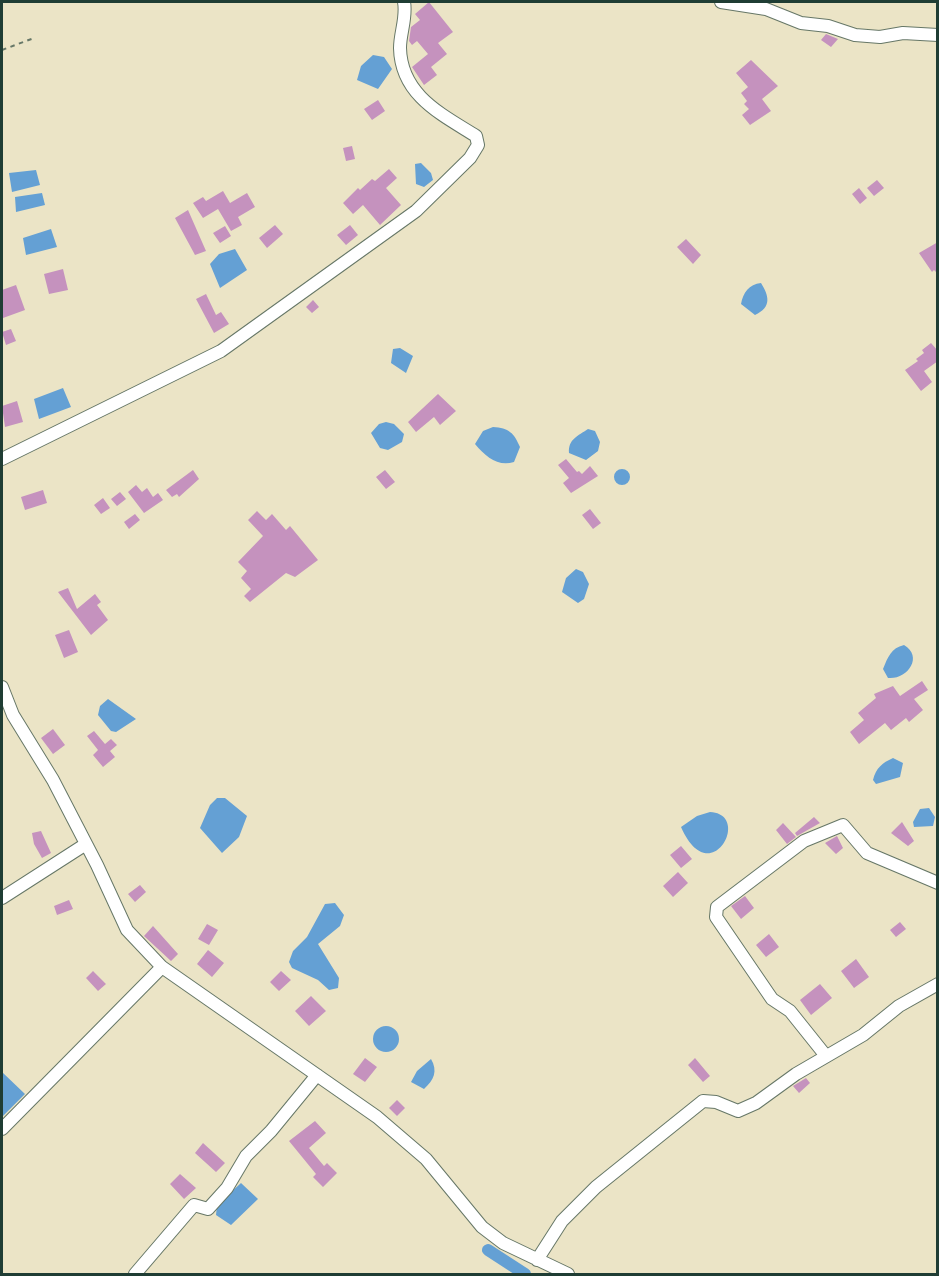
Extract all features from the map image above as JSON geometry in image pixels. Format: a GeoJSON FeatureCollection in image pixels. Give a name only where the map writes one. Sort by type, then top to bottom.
{"type":"FeatureCollection","features":[{"type":"Feature","properties":{"kind":"street"},"geometry":{"type":"LineString","coordinates":[[2,459],[221,351],[416,211],[470,158],[478,145],[476,136],[421,99],[405,80],[400,49],[404,2]]}},
{"type":"Feature","properties":{"kind":"street"},"geometry":{"type":"LineString","coordinates":[[721,2],[766,9],[801,23],[828,26],[855,35],[880,37],[903,33],[938,35]]}},
{"type":"Feature","properties":{"kind":"street"},"geometry":{"type":"LineString","coordinates":[[2,687],[13,715],[52,780],[127,930],[162,967],[377,1117],[426,1159],[482,1227],[503,1244],[568,1275]]}},
{"type":"Feature","properties":{"kind":"street"},"geometry":{"type":"LineString","coordinates":[[826,1056],[790,1011],[772,999],[716,917],[717,907],[804,842],[843,825],[867,853],[938,883]]}},
{"type":"Feature","properties":{"kind":"street"},"geometry":{"type":"LineString","coordinates":[[2,898],[84,846]]}},
{"type":"Feature","properties":{"kind":"street"},"geometry":{"type":"LineString","coordinates":[[2,1129],[162,967]]}},
{"type":"Feature","properties":{"kind":"street"},"geometry":{"type":"LineString","coordinates":[[537,1260],[562,1221],[596,1187],[703,1101],[716,1102],[738,1111],[756,1103],[826,1056],[863,1035],[899,1006],[938,984]]}},
{"type":"Feature","properties":{"kind":"street"},"geometry":{"type":"LineString","coordinates":[[135,1275],[194,1205],[208,1209],[227,1188],[246,1156],[317,1075]]}},
{"type":"Feature","properties":{"kind":"path"},"geometry":{"type":"LineString","coordinates":[[2,50],[34,38]]}},
{"type":"Feature","properties":{"kind":"water"},"geometry":{"type":"Polygon","coordinates":[[[373,55],[384,57],[392,69],[378,89],[357,80],[361,66],[373,55]]]}},
{"type":"Feature","properties":{"kind":"water"},"geometry":{"type":"Polygon","coordinates":[[[421,163],[431,173],[433,180],[424,187],[416,184],[415,164],[421,163]]]}},
{"type":"Feature","properties":{"kind":"water"},"geometry":{"type":"Polygon","coordinates":[[[36,170],[40,185],[12,192],[9,173],[36,170]]]}},
{"type":"Feature","properties":{"kind":"water"},"geometry":{"type":"Polygon","coordinates":[[[42,193],[45,205],[16,212],[15,197],[42,193]]]}},
{"type":"Feature","properties":{"kind":"water"},"geometry":{"type":"Polygon","coordinates":[[[51,229],[57,247],[26,255],[23,238],[51,229]]]}},
{"type":"Feature","properties":{"kind":"water"},"geometry":{"type":"Polygon","coordinates":[[[235,249],[247,270],[220,288],[210,264],[219,254],[235,249]]]}},
{"type":"Feature","properties":{"kind":"water"},"geometry":{"type":"Polygon","coordinates":[[[761,283],[766,292],[767,301],[764,308],[755,315],[741,304],[747,290],[761,283]]]}},
{"type":"Feature","properties":{"kind":"water"},"geometry":{"type":"Polygon","coordinates":[[[400,348],[413,356],[406,373],[391,363],[393,349],[400,348]]]}},
{"type":"Feature","properties":{"kind":"water"},"geometry":{"type":"Polygon","coordinates":[[[63,388],[71,407],[39,419],[34,399],[63,388]]]}},
{"type":"Feature","properties":{"kind":"water"},"geometry":{"type":"Polygon","coordinates":[[[386,422],[394,424],[404,434],[402,442],[388,450],[380,448],[371,433],[379,424],[386,422]]]}},
{"type":"Feature","properties":{"kind":"water"},"geometry":{"type":"Polygon","coordinates":[[[493,427],[507,430],[516,438],[520,447],[514,462],[503,463],[493,460],[475,444],[483,431],[493,427]]]}},
{"type":"Feature","properties":{"kind":"water"},"geometry":{"type":"Polygon","coordinates":[[[588,429],[595,431],[600,442],[598,451],[586,460],[569,453],[569,448],[574,438],[588,429]]]}},
{"type":"Feature","properties":{"kind":"water"},"geometry":{"type":"Polygon","coordinates":[[[622,469],[628,471],[630,477],[628,483],[622,485],[616,483],[614,477],[616,471],[622,469]]]}},
{"type":"Feature","properties":{"kind":"water"},"geometry":{"type":"Polygon","coordinates":[[[576,569],[583,572],[589,584],[584,599],[578,603],[562,592],[566,578],[576,569]]]}},
{"type":"Feature","properties":{"kind":"water"},"geometry":{"type":"Polygon","coordinates":[[[904,645],[913,656],[911,667],[907,672],[895,678],[888,678],[883,669],[890,654],[904,645]]]}},
{"type":"Feature","properties":{"kind":"water"},"geometry":{"type":"Polygon","coordinates":[[[108,699],[136,719],[116,732],[111,731],[98,715],[100,706],[108,699]]]}},
{"type":"Feature","properties":{"kind":"water"},"geometry":{"type":"Polygon","coordinates":[[[893,758],[903,763],[900,777],[876,784],[873,780],[878,769],[893,758]]]}},
{"type":"Feature","properties":{"kind":"water"},"geometry":{"type":"Polygon","coordinates":[[[217,798],[225,798],[247,816],[239,837],[222,853],[200,828],[210,805],[217,798]]]}},
{"type":"Feature","properties":{"kind":"water"},"geometry":{"type":"Polygon","coordinates":[[[929,808],[935,817],[933,826],[914,827],[913,822],[920,809],[929,808]]]}},
{"type":"Feature","properties":{"kind":"water"},"geometry":{"type":"Polygon","coordinates":[[[710,812],[722,816],[728,824],[727,835],[722,845],[714,852],[704,853],[692,845],[681,827],[697,816],[710,812]]]}},
{"type":"Feature","properties":{"kind":"water"},"geometry":{"type":"Polygon","coordinates":[[[335,903],[344,915],[340,926],[318,944],[339,978],[338,988],[329,990],[318,980],[292,968],[289,962],[293,951],[307,937],[325,904],[335,903]]]}},
{"type":"Feature","properties":{"kind":"water"},"geometry":{"type":"Polygon","coordinates":[[[386,1026],[396,1029],[399,1039],[396,1049],[386,1052],[376,1049],[373,1039],[376,1029],[386,1026]]]}},
{"type":"Feature","properties":{"kind":"water"},"geometry":{"type":"Polygon","coordinates":[[[431,1059],[434,1075],[424,1089],[411,1082],[417,1071],[431,1059]]]}},
{"type":"Feature","properties":{"kind":"water"},"geometry":{"type":"Polygon","coordinates":[[[2,1072],[25,1094],[2,1117],[2,1072]]]}},
{"type":"Feature","properties":{"kind":"water"},"geometry":{"type":"Polygon","coordinates":[[[241,1183],[258,1199],[231,1225],[216,1215],[217,1205],[241,1183]]]}},
{"type":"Feature","properties":{"kind":"building"},"geometry":{"type":"Polygon","coordinates":[[[429,2],[453,32],[438,43],[447,54],[431,67],[437,75],[424,85],[412,67],[428,54],[417,41],[412,45],[409,41],[411,27],[420,20],[415,14],[429,2]]]}},
{"type":"Feature","properties":{"kind":"building"},"geometry":{"type":"Polygon","coordinates":[[[826,34],[838,39],[831,47],[821,40],[826,34]]]}},
{"type":"Feature","properties":{"kind":"building"},"geometry":{"type":"Polygon","coordinates":[[[751,60],[778,86],[762,99],[771,111],[750,125],[742,115],[749,109],[744,104],[747,101],[741,93],[748,87],[736,73],[751,60]]]}},
{"type":"Feature","properties":{"kind":"building"},"geometry":{"type":"Polygon","coordinates":[[[378,100],[385,111],[372,120],[364,109],[378,100]]]}},
{"type":"Feature","properties":{"kind":"building"},"geometry":{"type":"Polygon","coordinates":[[[352,146],[355,159],[346,161],[343,148],[352,146]]]}},
{"type":"Feature","properties":{"kind":"building"},"geometry":{"type":"Polygon","coordinates":[[[389,169],[397,178],[386,188],[401,205],[380,225],[363,205],[353,214],[343,203],[358,188],[360,190],[372,179],[375,181],[389,169]]]}},
{"type":"Feature","properties":{"kind":"building"},"geometry":{"type":"Polygon","coordinates":[[[877,180],[884,188],[874,196],[867,188],[877,180]]]}},
{"type":"Feature","properties":{"kind":"building"},"geometry":{"type":"Polygon","coordinates":[[[859,188],[867,198],[860,204],[852,194],[859,188]]]}},
{"type":"Feature","properties":{"kind":"building"},"geometry":{"type":"Polygon","coordinates":[[[223,191],[230,203],[247,193],[255,207],[238,217],[242,225],[231,231],[218,209],[203,218],[193,203],[203,197],[206,201],[223,191]]]}},
{"type":"Feature","properties":{"kind":"building"},"geometry":{"type":"Polygon","coordinates":[[[188,210],[206,251],[195,255],[175,218],[188,210]]]}},
{"type":"Feature","properties":{"kind":"building"},"geometry":{"type":"Polygon","coordinates":[[[275,225],[283,234],[267,248],[259,238],[275,225]]]}},
{"type":"Feature","properties":{"kind":"building"},"geometry":{"type":"Polygon","coordinates":[[[350,225],[358,235],[346,245],[337,235],[350,225]]]}},
{"type":"Feature","properties":{"kind":"building"},"geometry":{"type":"Polygon","coordinates":[[[225,226],[231,236],[220,243],[213,233],[225,226]]]}},
{"type":"Feature","properties":{"kind":"building"},"geometry":{"type":"Polygon","coordinates":[[[686,239],[701,255],[693,264],[677,247],[686,239]]]}},
{"type":"Feature","properties":{"kind":"building"},"geometry":{"type":"Polygon","coordinates":[[[938,242],[938,274],[934,270],[932,272],[919,253],[938,242]]]}},
{"type":"Feature","properties":{"kind":"building"},"geometry":{"type":"Polygon","coordinates":[[[63,269],[68,290],[49,294],[44,274],[63,269]]]}},
{"type":"Feature","properties":{"kind":"building"},"geometry":{"type":"Polygon","coordinates":[[[16,285],[25,310],[3,318],[2,290],[16,285]]]}},
{"type":"Feature","properties":{"kind":"building"},"geometry":{"type":"Polygon","coordinates":[[[206,294],[216,315],[221,312],[229,324],[214,333],[196,299],[206,294]]]}},
{"type":"Feature","properties":{"kind":"building"},"geometry":{"type":"Polygon","coordinates":[[[313,300],[319,307],[312,313],[306,307],[313,300]]]}},
{"type":"Feature","properties":{"kind":"building"},"geometry":{"type":"Polygon","coordinates":[[[11,329],[16,341],[6,345],[2,332],[11,329]]]}},
{"type":"Feature","properties":{"kind":"building"},"geometry":{"type":"Polygon","coordinates":[[[931,343],[938,351],[938,361],[924,371],[932,382],[921,391],[905,370],[918,361],[916,359],[924,353],[922,350],[931,343]]]}},
{"type":"Feature","properties":{"kind":"building"},"geometry":{"type":"Polygon","coordinates":[[[438,394],[456,411],[440,425],[434,417],[416,432],[408,422],[438,394]]]}},
{"type":"Feature","properties":{"kind":"building"},"geometry":{"type":"Polygon","coordinates":[[[17,401],[23,422],[5,427],[2,406],[17,401]]]}},
{"type":"Feature","properties":{"kind":"building"},"geometry":{"type":"Polygon","coordinates":[[[566,459],[577,472],[582,474],[590,466],[598,476],[571,493],[563,483],[569,478],[558,465],[566,459]]]}},
{"type":"Feature","properties":{"kind":"building"},"geometry":{"type":"Polygon","coordinates":[[[193,470],[199,479],[179,497],[177,494],[172,497],[166,490],[193,470]]]}},
{"type":"Feature","properties":{"kind":"building"},"geometry":{"type":"Polygon","coordinates":[[[385,470],[395,482],[386,489],[376,477],[385,470]]]}},
{"type":"Feature","properties":{"kind":"building"},"geometry":{"type":"Polygon","coordinates":[[[136,485],[142,492],[147,488],[153,497],[158,493],[163,500],[144,513],[128,492],[136,485]]]}},
{"type":"Feature","properties":{"kind":"building"},"geometry":{"type":"Polygon","coordinates":[[[43,490],[47,503],[25,510],[21,497],[43,490]]]}},
{"type":"Feature","properties":{"kind":"building"},"geometry":{"type":"Polygon","coordinates":[[[120,492],[126,499],[117,506],[111,499],[120,492]]]}},
{"type":"Feature","properties":{"kind":"building"},"geometry":{"type":"Polygon","coordinates":[[[103,498],[110,508],[101,514],[94,505],[103,498]]]}},
{"type":"Feature","properties":{"kind":"building"},"geometry":{"type":"Polygon","coordinates":[[[590,509],[601,523],[593,529],[582,515],[590,509]]]}},
{"type":"Feature","properties":{"kind":"building"},"geometry":{"type":"Polygon","coordinates":[[[257,511],[266,520],[272,514],[286,530],[290,526],[318,560],[295,577],[286,573],[250,602],[244,596],[251,589],[241,578],[247,571],[238,562],[263,536],[248,520],[257,511]]]}},
{"type":"Feature","properties":{"kind":"building"},"geometry":{"type":"Polygon","coordinates":[[[135,514],[140,520],[129,529],[124,522],[135,514]]]}},
{"type":"Feature","properties":{"kind":"building"},"geometry":{"type":"Polygon","coordinates":[[[68,588],[77,609],[95,594],[101,602],[97,605],[108,620],[91,635],[58,592],[68,588]]]}},
{"type":"Feature","properties":{"kind":"building"},"geometry":{"type":"Polygon","coordinates":[[[69,630],[78,652],[64,658],[55,635],[69,630]]]}},
{"type":"Feature","properties":{"kind":"building"},"geometry":{"type":"Polygon","coordinates":[[[922,681],[928,690],[914,699],[923,710],[909,722],[906,718],[891,730],[885,723],[859,744],[850,732],[864,720],[858,713],[876,698],[874,694],[893,686],[900,696],[922,681]]]}},
{"type":"Feature","properties":{"kind":"building"},"geometry":{"type":"Polygon","coordinates":[[[53,729],[65,745],[53,754],[41,738],[53,729]]]}},
{"type":"Feature","properties":{"kind":"building"},"geometry":{"type":"Polygon","coordinates":[[[94,731],[105,744],[111,739],[117,745],[110,751],[115,757],[103,767],[93,755],[98,750],[87,736],[94,731]]]}},
{"type":"Feature","properties":{"kind":"building"},"geometry":{"type":"Polygon","coordinates":[[[814,817],[820,823],[797,836],[795,833],[814,817]]]}},
{"type":"Feature","properties":{"kind":"building"},"geometry":{"type":"Polygon","coordinates":[[[902,822],[914,841],[908,846],[891,833],[902,822]]]}},
{"type":"Feature","properties":{"kind":"building"},"geometry":{"type":"Polygon","coordinates":[[[783,823],[796,837],[787,844],[776,830],[783,823]]]}},
{"type":"Feature","properties":{"kind":"building"},"geometry":{"type":"Polygon","coordinates":[[[41,831],[51,853],[42,858],[34,844],[32,833],[41,831]]]}},
{"type":"Feature","properties":{"kind":"building"},"geometry":{"type":"Polygon","coordinates":[[[837,836],[843,848],[836,854],[825,843],[837,836]]]}},
{"type":"Feature","properties":{"kind":"building"},"geometry":{"type":"Polygon","coordinates":[[[681,846],[692,859],[681,868],[670,855],[681,846]]]}},
{"type":"Feature","properties":{"kind":"building"},"geometry":{"type":"Polygon","coordinates":[[[678,872],[688,883],[673,897],[663,886],[678,872]]]}},
{"type":"Feature","properties":{"kind":"building"},"geometry":{"type":"Polygon","coordinates":[[[140,885],[146,892],[135,902],[128,894],[140,885]]]}},
{"type":"Feature","properties":{"kind":"building"},"geometry":{"type":"Polygon","coordinates":[[[745,896],[754,908],[741,919],[731,906],[745,896]]]}},
{"type":"Feature","properties":{"kind":"building"},"geometry":{"type":"Polygon","coordinates":[[[69,900],[73,909],[57,915],[54,906],[69,900]]]}},
{"type":"Feature","properties":{"kind":"building"},"geometry":{"type":"Polygon","coordinates":[[[900,922],[906,929],[896,937],[890,930],[900,922]]]}},
{"type":"Feature","properties":{"kind":"building"},"geometry":{"type":"Polygon","coordinates":[[[207,924],[218,930],[209,945],[198,939],[207,924]]]}},
{"type":"Feature","properties":{"kind":"building"},"geometry":{"type":"Polygon","coordinates":[[[153,926],[178,954],[171,961],[144,936],[153,926]]]}},
{"type":"Feature","properties":{"kind":"building"},"geometry":{"type":"Polygon","coordinates":[[[769,934],[779,947],[766,957],[756,945],[769,934]]]}},
{"type":"Feature","properties":{"kind":"building"},"geometry":{"type":"Polygon","coordinates":[[[208,950],[224,963],[212,977],[197,964],[208,950]]]}},
{"type":"Feature","properties":{"kind":"building"},"geometry":{"type":"Polygon","coordinates":[[[856,959],[869,977],[854,988],[841,971],[856,959]]]}},
{"type":"Feature","properties":{"kind":"building"},"geometry":{"type":"Polygon","coordinates":[[[93,971],[106,984],[98,991],[86,978],[93,971]]]}},
{"type":"Feature","properties":{"kind":"building"},"geometry":{"type":"Polygon","coordinates":[[[281,971],[291,980],[279,991],[270,982],[281,971]]]}},
{"type":"Feature","properties":{"kind":"building"},"geometry":{"type":"Polygon","coordinates":[[[820,984],[832,998],[811,1015],[800,1000],[820,984]]]}},
{"type":"Feature","properties":{"kind":"building"},"geometry":{"type":"Polygon","coordinates":[[[311,996],[326,1011],[309,1026],[295,1011],[311,996]]]}},
{"type":"Feature","properties":{"kind":"building"},"geometry":{"type":"Polygon","coordinates":[[[365,1058],[377,1067],[365,1082],[353,1074],[365,1058]]]}},
{"type":"Feature","properties":{"kind":"building"},"geometry":{"type":"Polygon","coordinates":[[[695,1058],[710,1076],[703,1082],[688,1065],[695,1058]]]}},
{"type":"Feature","properties":{"kind":"building"},"geometry":{"type":"Polygon","coordinates":[[[806,1078],[810,1083],[799,1093],[793,1086],[806,1078]]]}},
{"type":"Feature","properties":{"kind":"building"},"geometry":{"type":"Polygon","coordinates":[[[397,1100],[405,1108],[397,1116],[389,1108],[397,1100]]]}},
{"type":"Feature","properties":{"kind":"building"},"geometry":{"type":"Polygon","coordinates":[[[315,1121],[326,1133],[309,1148],[324,1166],[327,1163],[337,1173],[323,1187],[313,1177],[316,1174],[289,1141],[315,1121]]]}},
{"type":"Feature","properties":{"kind":"building"},"geometry":{"type":"Polygon","coordinates":[[[203,1143],[225,1163],[216,1172],[195,1153],[203,1143]]]}},
{"type":"Feature","properties":{"kind":"building"},"geometry":{"type":"Polygon","coordinates":[[[180,1174],[196,1188],[184,1199],[170,1184],[180,1174]]]}},
{"type":"Feature","properties":{"kind":"waterway"},"geometry":{"type":"LineString","coordinates":[[488,1250],[525,1274]]}}]}
